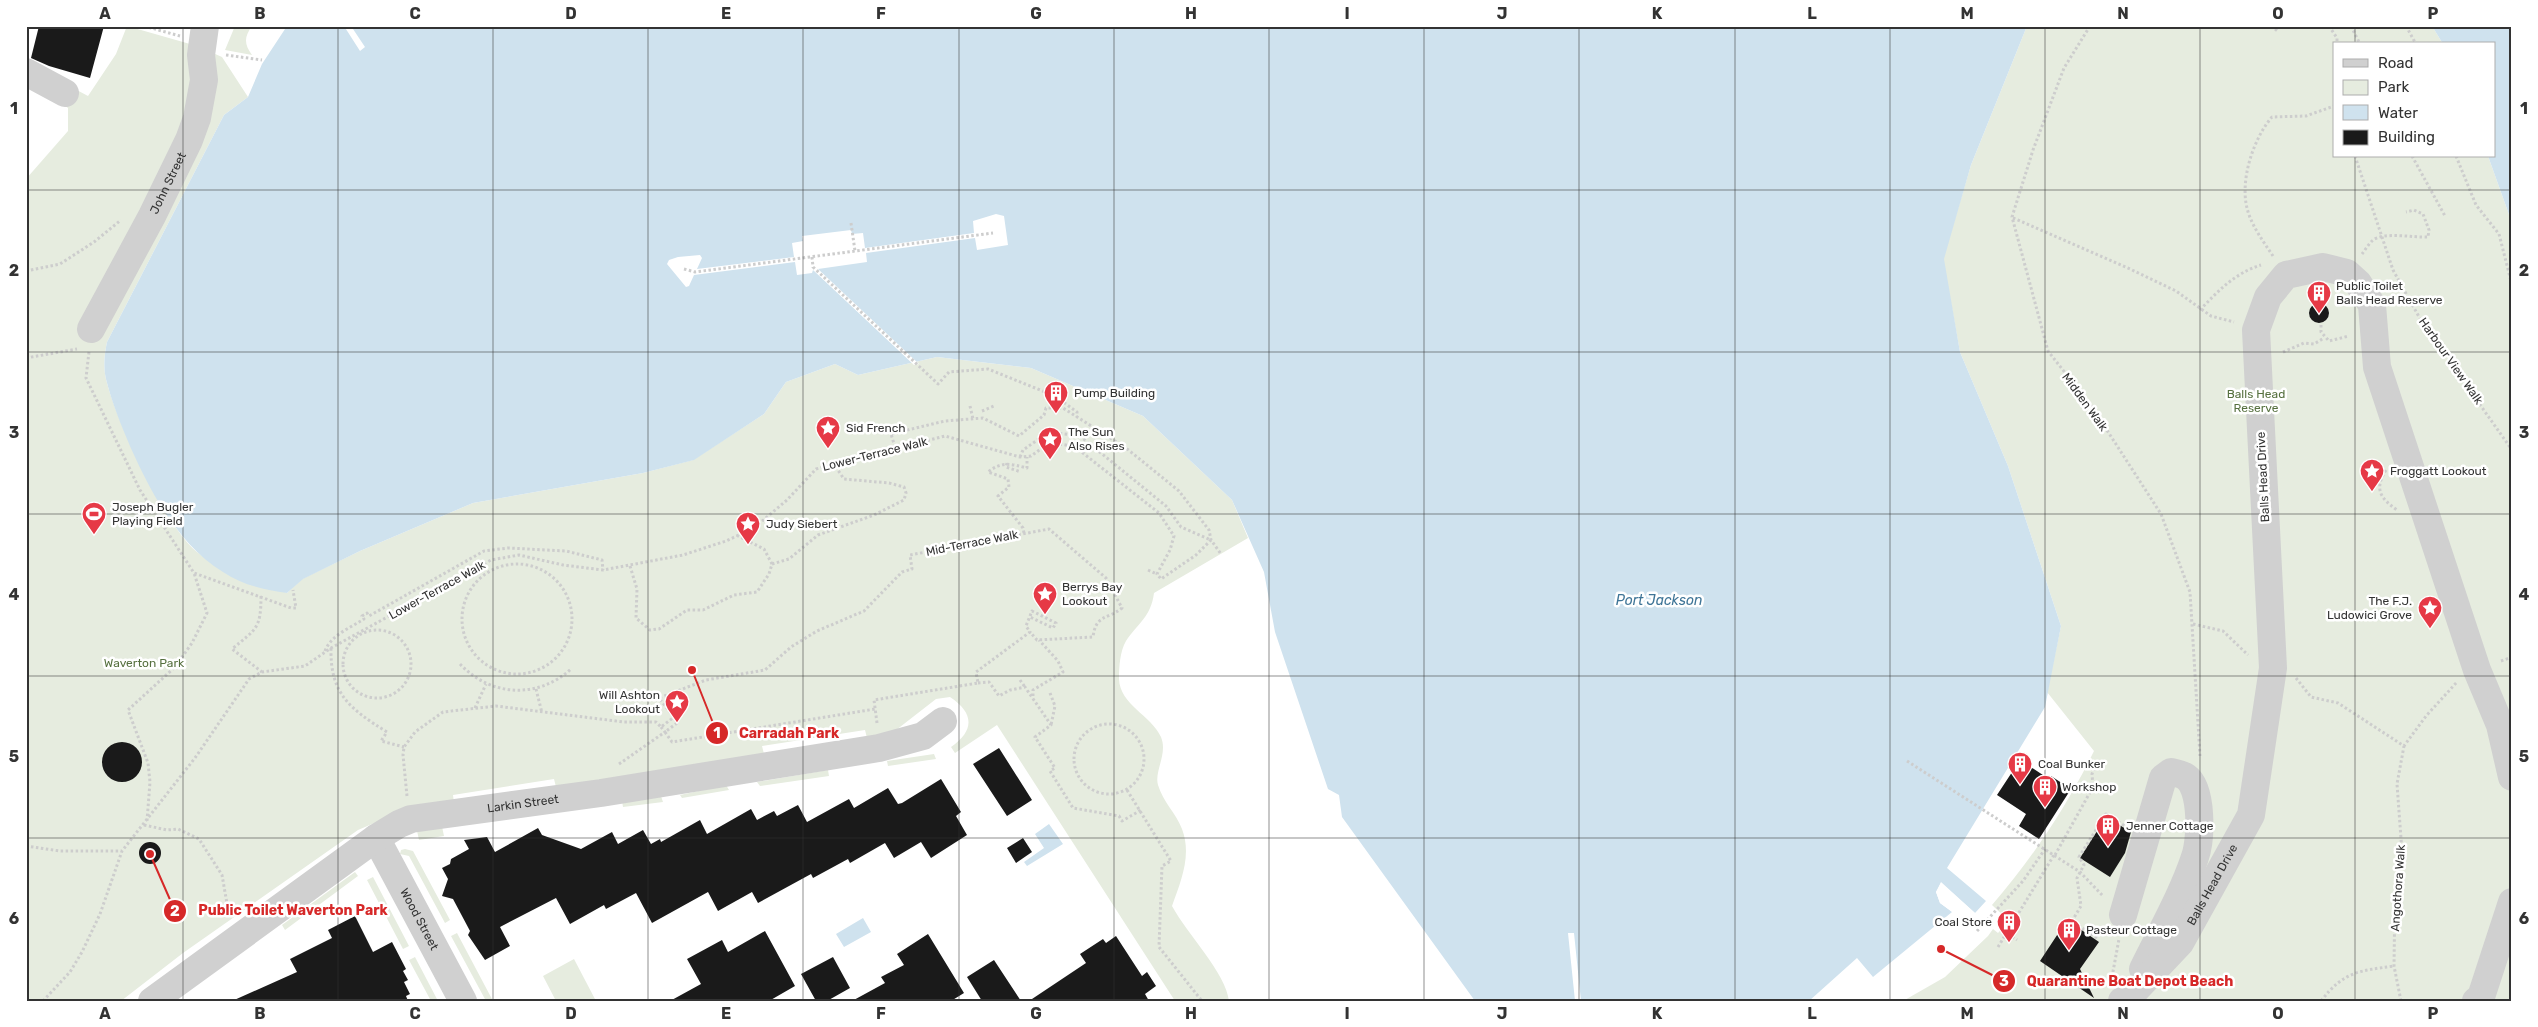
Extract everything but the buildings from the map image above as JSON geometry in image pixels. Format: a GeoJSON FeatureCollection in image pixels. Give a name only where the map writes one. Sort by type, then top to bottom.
{"type":"FeatureCollection","features":[{"type":"Feature","properties":{"kind":"street","name":"John Street"},"geometry":{"type":"LineString","coordinates":[[90,338],[152,216],[188,140],[196,118],[204,80],[201,55],[194,32]]}},
{"type":"Feature","properties":{"kind":"street"},"geometry":{"type":"LineString","coordinates":[[26,72],[65,93]]}},
{"type":"Feature","properties":{"kind":"street"},"geometry":{"type":"LineString","coordinates":[[2281,268],[2323,267],[2347,273],[2358,284],[2372,305],[2377,367],[2477,670],[2500,725],[2512,777]]}},
{"type":"Feature","properties":{"kind":"street","name":"Balls Head Drive"},"geometry":{"type":"LineString","coordinates":[[2121,994],[2180,943],[2251,815],[2273,668],[2256,330],[2281,268]]}},
{"type":"Feature","properties":{"kind":"street","name":"Larkin Street"},"geometry":{"type":"LineString","coordinates":[[152,1001],[376,838],[399,824],[419,817],[601,793],[879,748],[923,736],[943,721]]}},
{"type":"Feature","properties":{"kind":"street"},"geometry":{"type":"LineString","coordinates":[[2116,909],[2163,778],[2171,772],[2184,775],[2193,787],[2198,808],[2198,842],[2195,857],[2161,935],[2121,994]]}},
{"type":"Feature","properties":{"kind":"street","name":"Wood Street"},"geometry":{"type":"LineString","coordinates":[[376,838],[463,1001]]}},
{"type":"Feature","properties":{"kind":"street"},"geometry":{"type":"LineString","coordinates":[[2476,1001],[2481,997],[2512,902]]}},
{"type":"Feature","properties":{"kind":"path"},"geometry":{"type":"LineString","coordinates":[[144,26],[194,32]]}},
{"type":"Feature","properties":{"kind":"path"},"geometry":{"type":"LineString","coordinates":[[2090,26],[2064,68],[2033,150],[2012,217],[2130,269],[2176,292],[2211,316],[2256,330]]}},
{"type":"Feature","properties":{"kind":"path"},"geometry":{"type":"LineString","coordinates":[[2271,26],[2279,32]]}},
{"type":"Feature","properties":{"kind":"path"},"geometry":{"type":"LineString","coordinates":[[2329,26],[2337,38],[2337,42]]}},
{"type":"Feature","properties":{"kind":"path"},"geometry":{"type":"LineString","coordinates":[[2351,26],[2359,42]]}},
{"type":"Feature","properties":{"kind":"path"},"geometry":{"type":"LineString","coordinates":[[2406,26],[2415,42]]}},
{"type":"Feature","properties":{"kind":"path"},"geometry":{"type":"LineString","coordinates":[[222,53],[262,60]]}},
{"type":"Feature","properties":{"kind":"path"},"geometry":{"type":"LineString","coordinates":[[2281,268],[2257,232],[2247,208],[2246,173],[2252,151],[2264,126],[2272,117],[2306,116],[2333,106]]}},
{"type":"Feature","properties":{"kind":"path","name":"Harbour View Walk"},"geometry":{"type":"LineString","coordinates":[[2356,158],[2393,270],[2424,324],[2512,450]]}},
{"type":"Feature","properties":{"kind":"path"},"geometry":{"type":"LineString","coordinates":[[2413,158],[2445,216]]}},
{"type":"Feature","properties":{"kind":"path"},"geometry":{"type":"LineString","coordinates":[[2457,158],[2476,206],[2500,234],[2512,286]]}},
{"type":"Feature","properties":{"kind":"path"},"geometry":{"type":"LineString","coordinates":[[2362,253],[2373,240],[2382,237],[2409,235],[2428,237],[2429,230],[2423,214],[2414,210],[2406,212]]}},
{"type":"Feature","properties":{"kind":"path","name":"Midden Walk"},"geometry":{"type":"LineString","coordinates":[[2012,217],[2048,351],[2092,407],[2161,514],[2190,592],[2200,756],[2184,775]]}},
{"type":"Feature","properties":{"kind":"path"},"geometry":{"type":"LineString","coordinates":[[851,223],[855,252]]}},
{"type":"Feature","properties":{"kind":"path"},"geometry":{"type":"LineString","coordinates":[[684,269],[695,272],[993,233]]}},
{"type":"Feature","properties":{"kind":"path"},"geometry":{"type":"LineString","coordinates":[[26,271],[60,264],[94,242]]}},
{"type":"Feature","properties":{"kind":"path"},"geometry":{"type":"LineString","coordinates":[[812,257],[815,269],[938,384],[949,372],[988,369],[1054,396],[1077,412],[1077,418]]}},
{"type":"Feature","properties":{"kind":"path"},"geometry":{"type":"LineString","coordinates":[[2200,310],[2234,278],[2250,269],[2281,268]]}},
{"type":"Feature","properties":{"kind":"path"},"geometry":{"type":"LineString","coordinates":[[2320,325],[2324,338],[2329,341],[2340,339]]}},
{"type":"Feature","properties":{"kind":"path"},"geometry":{"type":"LineString","coordinates":[[26,358],[90,338],[86,378],[140,490],[194,573],[207,613],[192,643],[175,667],[128,710],[148,762],[150,782],[145,823]]}},
{"type":"Feature","properties":{"kind":"path"},"geometry":{"type":"LineString","coordinates":[[2283,352],[2304,343],[2314,344],[2324,338]]}},
{"type":"Feature","properties":{"kind":"path"},"geometry":{"type":"LineString","coordinates":[[970,406],[973,419]]}},
{"type":"Feature","properties":{"kind":"path"},"geometry":{"type":"LineString","coordinates":[[982,411],[994,406]]}},
{"type":"Feature","properties":{"kind":"path"},"geometry":{"type":"LineString","coordinates":[[895,447],[891,434],[945,421],[983,418],[1019,436],[1044,415],[1046,408],[1063,408],[1126,448],[1179,491],[1209,530],[1211,540],[1221,554]]}},
{"type":"Feature","properties":{"kind":"path"},"geometry":{"type":"LineString","coordinates":[[1020,457],[1023,450],[1049,432],[1080,436],[1166,506],[1181,527],[1211,540]]}},
{"type":"Feature","properties":{"kind":"path","name":"Lower-Terrace Walk"},"geometry":{"type":"LineString","coordinates":[[323,654],[330,648],[359,634],[491,560],[519,555],[563,565],[603,570],[683,555],[754,528],[787,500],[816,469],[833,463],[945,436],[1020,457],[1027,457]]}},
{"type":"Feature","properties":{"kind":"path"},"geometry":{"type":"LineString","coordinates":[[1024,533],[1023,528],[998,496],[1009,486],[1008,478],[988,472],[1006,463],[1027,468],[1027,457],[1048,443],[1074,446],[1158,513],[1174,536],[1170,550],[1157,574]]}},
{"type":"Feature","properties":{"kind":"path"},"geometry":{"type":"LineString","coordinates":[[772,564],[789,559],[818,536],[874,515],[904,500],[906,493],[904,487],[889,483],[844,479],[833,463]]}},
{"type":"Feature","properties":{"kind":"path"},"geometry":{"type":"LineString","coordinates":[[1006,463],[1006,468],[1021,472]]}},
{"type":"Feature","properties":{"kind":"path","name":"Mid-Terrace Walk"},"geometry":{"type":"LineString","coordinates":[[662,726],[674,717],[660,698],[706,680],[765,670],[790,647],[817,631],[864,611],[902,572],[912,569],[910,555],[1049,529],[1106,578],[1122,608],[1101,618],[1094,626],[1093,637],[1040,641]]}},
{"type":"Feature","properties":{"kind":"path"},"geometry":{"type":"LineString","coordinates":[[630,566],[637,589],[636,618],[650,630],[658,629],[687,610],[703,610],[734,595],[757,592],[769,574],[772,564],[764,549],[736,535]]}},
{"type":"Feature","properties":{"kind":"path"},"geometry":{"type":"LineString","coordinates":[[1148,570],[1157,574],[1161,579],[1196,555],[1211,540]]}},
{"type":"Feature","properties":{"kind":"path"},"geometry":{"type":"LineString","coordinates":[[42,1001],[70,972],[82,952],[100,914],[122,851],[195,758],[249,679],[262,672],[306,666],[323,654],[327,645],[341,633],[364,619],[362,616],[367,613],[369,616],[484,551],[508,548],[566,551],[602,560],[603,570]]}},
{"type":"Feature","properties":{"kind":"path"},"geometry":{"type":"LineString","coordinates":[[508,557],[509,564]]}},
{"type":"Feature","properties":{"kind":"path"},"geometry":{"type":"LineString","coordinates":[[509,564],[528,565],[545,572],[560,584],[569,600],[572,619],[569,637],[560,654],[546,666],[529,673],[510,674],[493,669],[479,659],[468,645],[462,629],[462,611],[467,594],[477,580],[492,570],[509,564]]}},
{"type":"Feature","properties":{"kind":"path"},"geometry":{"type":"LineString","coordinates":[[194,573],[296,608],[293,590]]}},
{"type":"Feature","properties":{"kind":"path"},"geometry":{"type":"LineString","coordinates":[[261,596],[261,618],[258,625],[232,649],[262,672]]}},
{"type":"Feature","properties":{"kind":"path"},"geometry":{"type":"LineString","coordinates":[[1030,617],[1053,628],[1056,623],[1032,611],[1026,626],[1058,661],[1063,672],[1033,690],[1033,696]]}},
{"type":"Feature","properties":{"kind":"path"},"geometry":{"type":"LineString","coordinates":[[2193,624],[2223,631],[2244,652]]}},
{"type":"Feature","properties":{"kind":"path"},"geometry":{"type":"LineString","coordinates":[[382,630],[402,640],[408,650],[411,661],[406,683],[398,691],[388,696],[367,697],[349,684],[344,674],[345,652],[359,634],[382,630]]}},
{"type":"Feature","properties":{"kind":"path"},"geometry":{"type":"LineString","coordinates":[[978,683],[976,672],[1030,632]]}},
{"type":"Feature","properties":{"kind":"path"},"geometry":{"type":"LineString","coordinates":[[330,648],[330,670],[344,700],[360,714],[387,732],[381,740],[404,747]]}},
{"type":"Feature","properties":{"kind":"path"},"geometry":{"type":"LineString","coordinates":[[460,664],[468,673],[485,685],[513,691],[537,691],[559,679],[571,669]]}},
{"type":"Feature","properties":{"kind":"path"},"geometry":{"type":"LineString","coordinates":[[2298,679],[2311,697],[2338,703],[2404,746],[2426,716],[2457,682],[2477,670]]}},
{"type":"Feature","properties":{"kind":"path"},"geometry":{"type":"LineString","coordinates":[[1020,680],[1033,696],[1051,725]]}},
{"type":"Feature","properties":{"kind":"path"},"geometry":{"type":"LineString","coordinates":[[879,730],[874,700],[988,682],[999,696],[1010,690],[1025,687]]}},
{"type":"Feature","properties":{"kind":"path"},"geometry":{"type":"LineString","coordinates":[[474,708],[485,685]]}},
{"type":"Feature","properties":{"kind":"path"},"geometry":{"type":"LineString","coordinates":[[537,691],[542,713]]}},
{"type":"Feature","properties":{"kind":"path"},"geometry":{"type":"LineString","coordinates":[[1050,693],[1055,706],[1051,725],[1034,737],[1055,768],[1050,771],[1073,808],[1119,816],[1122,821],[1141,810]]}},
{"type":"Feature","properties":{"kind":"path"},"geometry":{"type":"LineString","coordinates":[[408,799],[403,755],[404,747],[415,732],[444,712],[496,706],[624,722],[656,722],[662,726],[672,742],[875,710]]}},
{"type":"Feature","properties":{"kind":"path"},"geometry":{"type":"LineString","coordinates":[[616,766],[677,723]]}},
{"type":"Feature","properties":{"kind":"path"},"geometry":{"type":"LineString","coordinates":[[1102,724],[1114,724],[1126,728],[1136,736],[1142,746],[1144,759],[1142,771],[1136,782],[1127,790],[1105,795],[1090,789],[1078,777],[1073,755],[1082,735],[1090,728],[1102,724]]}},
{"type":"Feature","properties":{"kind":"path","name":"Angothora Walk"},"geometry":{"type":"LineString","coordinates":[[2401,1001],[2394,966],[2395,893],[2402,852],[2397,784],[2404,746]]}},
{"type":"Feature","properties":{"kind":"path"},"geometry":{"type":"LineString","coordinates":[[1907,761],[2080,872],[2116,909]]}},
{"type":"Feature","properties":{"kind":"path"},"geometry":{"type":"LineString","coordinates":[[1998,947],[2008,934],[2093,786],[2092,774],[2095,766],[2097,767]]}},
{"type":"Feature","properties":{"kind":"path"},"geometry":{"type":"LineString","coordinates":[[1127,790],[1171,861],[1162,866],[1159,947],[1202,1001]]}},
{"type":"Feature","properties":{"kind":"path"},"geometry":{"type":"LineString","coordinates":[[2097,938],[2072,921],[2081,906],[2077,884],[2084,865],[2079,857],[2106,814],[2127,827]]}},
{"type":"Feature","properties":{"kind":"path"},"geometry":{"type":"LineString","coordinates":[[145,823],[167,830],[178,830],[199,839],[222,875],[234,943]]}},
{"type":"Feature","properties":{"kind":"path"},"geometry":{"type":"LineString","coordinates":[[26,846],[60,851],[122,851]]}},
{"type":"Feature","properties":{"kind":"path"},"geometry":{"type":"LineString","coordinates":[[1977,931],[2023,881],[2045,849]]}},
{"type":"Feature","properties":{"kind":"path"},"geometry":{"type":"LineString","coordinates":[[2008,934],[2016,940]]}},
{"type":"Feature","properties":{"kind":"path"},"geometry":{"type":"LineString","coordinates":[[2119,942],[2121,994]]}},
{"type":"Feature","properties":{"kind":"path"},"geometry":{"type":"LineString","coordinates":[[2321,1001],[2329,991],[2355,971],[2394,966]]}},
{"type":"Feature","properties":{"kind":"green space","name":"Waverton Park"},"geometry":{"type":"Polygon","coordinates":[[[127,26],[197,46],[222,57],[248,97],[224,115],[107,342],[104,362],[107,383],[121,423],[145,476],[159,502],[188,543],[201,555],[210,560],[287,593],[302,579],[360,551],[473,503],[643,473],[693,460],[764,414],[786,382],[835,364],[858,375],[937,357],[1031,368],[1143,416],[1232,500],[1248,538],[1154,593],[1147,614],[1124,645],[1119,669],[1121,688],[1125,696],[1150,722],[1161,737],[1163,750],[1157,780],[1158,785],[1182,829],[1185,839],[1186,858],[1172,906],[1214,966],[1221,978],[1229,1001],[1175,1001],[997,725],[955,753],[951,747],[959,741],[968,728],[969,722],[964,709],[950,697],[936,699],[891,734],[867,738],[865,730],[762,746],[764,754],[556,787],[554,779],[453,795],[454,803],[405,810],[358,830],[183,953],[121,1001],[26,1001],[26,179],[68,131],[68,108],[64,105],[73,88],[88,96],[116,54],[127,26]]]}},
{"type":"Feature","properties":{"kind":"green space"},"geometry":{"type":"Polygon","coordinates":[[[235,26],[252,26],[247,34],[246,41],[252,55],[225,50],[235,26]]]}},
{"type":"Feature","properties":{"kind":"green space","name":"Balls Head Reserve"},"geometry":{"type":"Polygon","coordinates":[[[2027,26],[2432,26],[2442,42],[2333,42],[2333,158],[2489,158],[2512,223],[2512,1001],[1903,1001],[1945,977],[1993,929],[1998,933],[2009,921],[1992,905],[2048,831],[2094,751],[2047,692],[2061,626],[2008,466],[1960,352],[1943,259],[1971,165],[2027,26]]]}},
{"type":"Feature","properties":{"kind":"green space"},"geometry":{"type":"Polygon","coordinates":[[[934,754],[936,759],[888,766],[887,761],[934,754]]]}},
{"type":"Feature","properties":{"kind":"green space"},"geometry":{"type":"Polygon","coordinates":[[[828,770],[829,776],[760,786],[757,782],[828,770]]]}},
{"type":"Feature","properties":{"kind":"green space"},"geometry":{"type":"Polygon","coordinates":[[[726,785],[729,790],[682,798],[680,795],[726,785]]]}},
{"type":"Feature","properties":{"kind":"green space"},"geometry":{"type":"Polygon","coordinates":[[[661,796],[663,802],[623,807],[622,801],[661,796]]]}},
{"type":"Feature","properties":{"kind":"green space"},"geometry":{"type":"Polygon","coordinates":[[[441,822],[444,836],[419,840],[416,826],[441,822]]]}},
{"type":"Feature","properties":{"kind":"green space"},"geometry":{"type":"Polygon","coordinates":[[[401,850],[413,851],[450,920],[445,923],[409,856],[400,854],[401,850]]]}},
{"type":"Feature","properties":{"kind":"green space"},"geometry":{"type":"Polygon","coordinates":[[[355,872],[358,876],[285,930],[282,925],[355,872]]]}},
{"type":"Feature","properties":{"kind":"green space"},"geometry":{"type":"Polygon","coordinates":[[[373,877],[409,946],[403,949],[367,880],[373,877]]]}},
{"type":"Feature","properties":{"kind":"green space"},"geometry":{"type":"Polygon","coordinates":[[[457,933],[493,1001],[486,1001],[451,936],[457,933]]]}},
{"type":"Feature","properties":{"kind":"green space"},"geometry":{"type":"Polygon","coordinates":[[[415,957],[438,1001],[431,1001],[409,960],[415,957]]]}},
{"type":"Feature","properties":{"kind":"green space"},"geometry":{"type":"Polygon","coordinates":[[[574,959],[596,1001],[556,1001],[543,976],[574,959]]]}},
{"type":"Feature","properties":{"kind":"water","name":"Port Jackson"},"geometry":{"type":"Polygon","coordinates":[[[287,26],[2027,26],[1971,165],[1944,259],[1960,352],[2008,466],[2061,626],[2045,707],[1947,868],[1986,901],[1975,913],[1941,883],[1936,892],[1940,903],[1952,912],[1873,977],[1857,958],[1809,1001],[1475,1001],[1342,817],[1339,795],[1328,789],[1275,632],[1264,572],[1232,500],[1143,416],[1031,368],[937,357],[858,375],[835,364],[786,382],[764,414],[694,460],[643,473],[473,503],[360,551],[303,579],[287,593],[254,586],[230,577],[205,559],[189,544],[175,527],[155,496],[123,430],[111,397],[104,368],[105,358],[107,342],[224,115],[248,97],[262,64],[287,26]]]}},
{"type":"Feature","properties":{"kind":"water"},"geometry":{"type":"Polygon","coordinates":[[[2432,26],[2512,26],[2512,223],[2489,158],[2496,158],[2496,42],[2442,42],[2432,26]]]}},
{"type":"Feature","properties":{"kind":"water"},"geometry":{"type":"Polygon","coordinates":[[[1049,824],[1063,844],[1027,866],[1024,862],[1044,848],[1035,834],[1049,824]]]}},
{"type":"Feature","properties":{"kind":"water"},"geometry":{"type":"Polygon","coordinates":[[[863,918],[871,932],[844,947],[836,934],[863,918]]]}},
{"type":"Feature","properties":{"kind":"pier"},"geometry":{"type":"Polygon","coordinates":[[[344,26],[351,26],[365,47],[360,51],[344,26]]]}},
{"type":"Feature","properties":{"kind":"pier"},"geometry":{"type":"Polygon","coordinates":[[[996,214],[1004,216],[1008,245],[977,250],[975,238],[866,253],[867,262],[818,269],[919,364],[914,365],[813,270],[812,273],[797,275],[795,262],[694,275],[689,286],[686,287],[667,264],[669,260],[678,257],[700,255],[702,258],[697,269],[794,257],[792,243],[803,241],[802,236],[851,230],[852,234],[863,233],[865,248],[974,233],[973,221],[996,214]]]}},
{"type":"Feature","properties":{"kind":"pier"},"geometry":{"type":"Polygon","coordinates":[[[1941,882],[1977,915],[1974,915],[1941,886],[1938,892],[1939,898],[1954,913],[1940,903],[1936,892],[1941,882]]]}},
{"type":"Feature","properties":{"kind":"pier"},"geometry":{"type":"Polygon","coordinates":[[[1568,933],[1574,933],[1581,1001],[1575,1001],[1568,933]]]}},
{"type":"Feature","properties":{"kind":"place","name":"Public Toilet Balls Head Reserve"},"geometry":{"type":"Point","coordinates":[2319,314]}},
{"type":"Feature","properties":{"kind":"place","name":"Pump Building"},"geometry":{"type":"Point","coordinates":[1056,414]}},
{"type":"Feature","properties":{"kind":"place","name":"Sid French"},"geometry":{"type":"Point","coordinates":[828,449]}},
{"type":"Feature","properties":{"kind":"place","name":"The Sun Also Rises"},"geometry":{"type":"Point","coordinates":[1050,460]}},
{"type":"Feature","properties":{"kind":"place","name":"Froggatt Lookout"},"geometry":{"type":"Point","coordinates":[2372,492]}},
{"type":"Feature","properties":{"kind":"place","name":"Joseph Bugler Playing Field"},"geometry":{"type":"Point","coordinates":[94,535]}},
{"type":"Feature","properties":{"kind":"place","name":"Judy Siebert"},"geometry":{"type":"Point","coordinates":[748,545]}},
{"type":"Feature","properties":{"kind":"place","name":"Berrys Bay Lookout"},"geometry":{"type":"Point","coordinates":[1045,615]}},
{"type":"Feature","properties":{"kind":"place","name":"The F.J. Ludowici Grove"},"geometry":{"type":"Point","coordinates":[2430,629]}},
{"type":"Feature","properties":{"kind":"place","name":"Carradah Park"},"geometry":{"type":"Point","coordinates":[692,670]}},
{"type":"Feature","properties":{"kind":"place","name":"Will Ashton Lookout"},"geometry":{"type":"Point","coordinates":[677,723]}},
{"type":"Feature","properties":{"kind":"place","name":"Coal Bunker"},"geometry":{"type":"Point","coordinates":[2020,785]}},
{"type":"Feature","properties":{"kind":"place","name":"Workshop"},"geometry":{"type":"Point","coordinates":[2045,808]}},
{"type":"Feature","properties":{"kind":"place","name":"Jenner Cottage"},"geometry":{"type":"Point","coordinates":[2108,847]}},
{"type":"Feature","properties":{"kind":"place","name":"Public Toilet Waverton Park"},"geometry":{"type":"Point","coordinates":[150,854]}},
{"type":"Feature","properties":{"kind":"place","name":"Coal Store"},"geometry":{"type":"Point","coordinates":[2009,943]}},
{"type":"Feature","properties":{"kind":"place","name":"Quarantine Boat Depot Beach"},"geometry":{"type":"Point","coordinates":[1941,949]}},
{"type":"Feature","properties":{"kind":"place","name":"Pasteur Cottage"},"geometry":{"type":"Point","coordinates":[2069,951]}}]}
